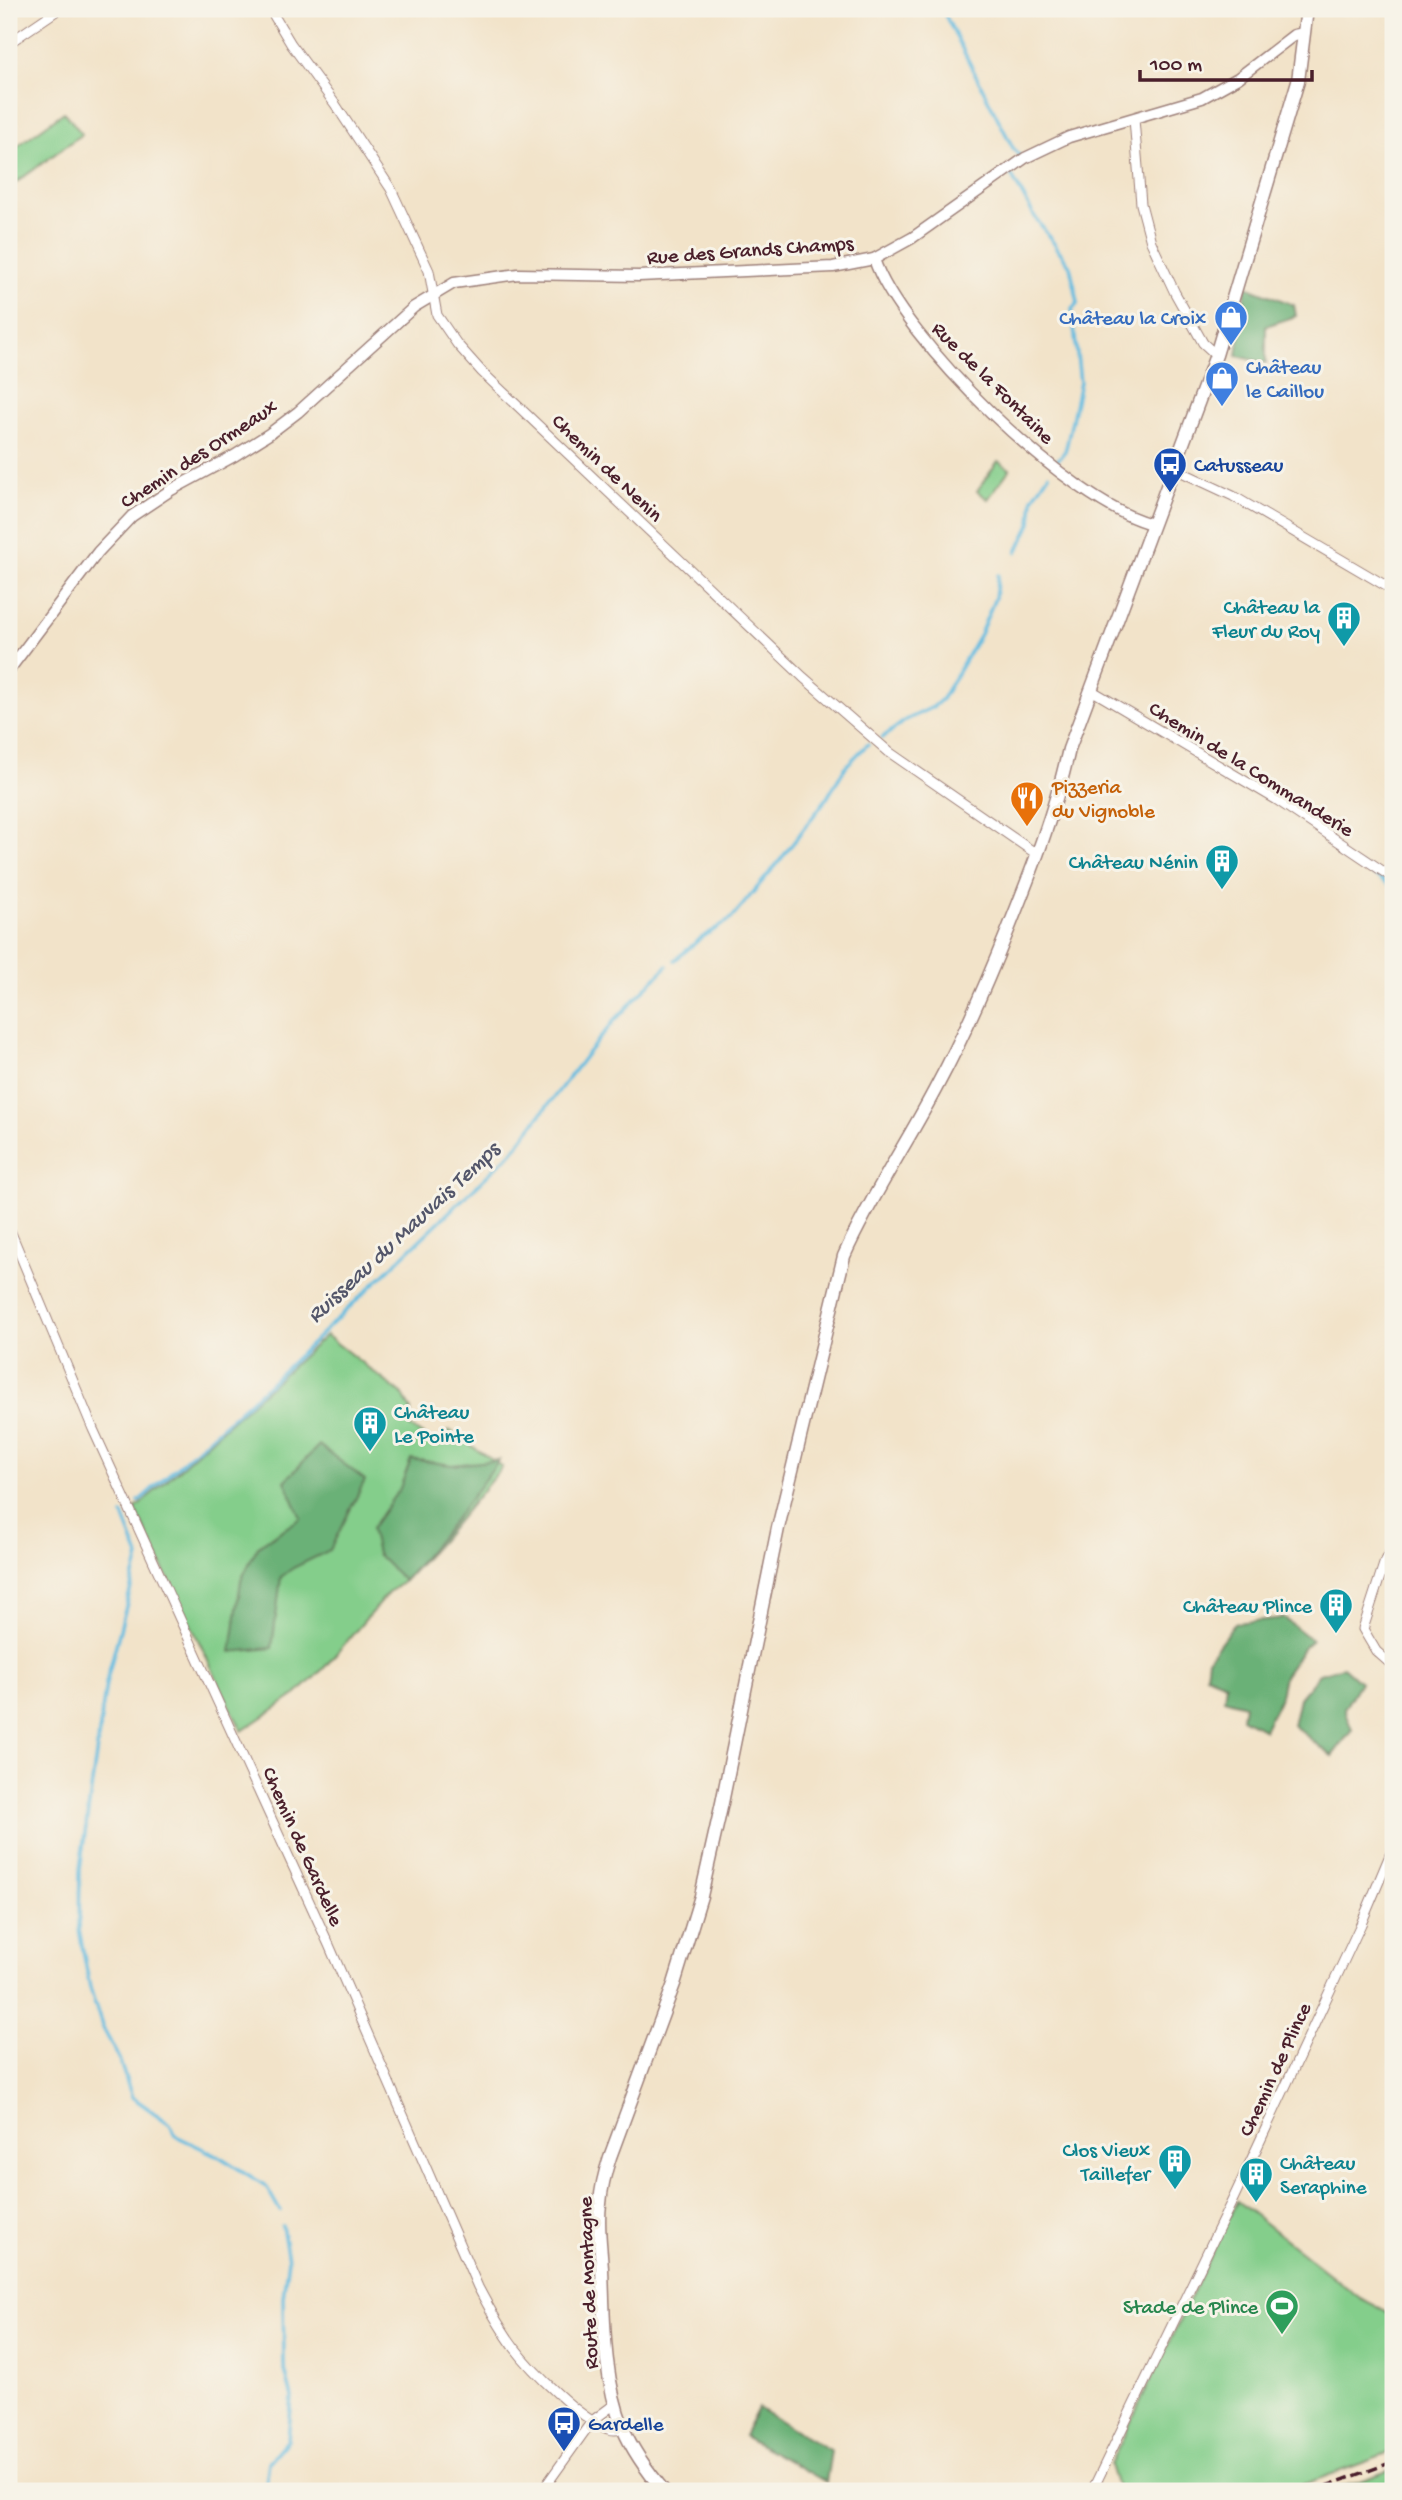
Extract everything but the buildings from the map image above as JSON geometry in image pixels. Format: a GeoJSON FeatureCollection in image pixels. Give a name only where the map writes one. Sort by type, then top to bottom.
{"type":"FeatureCollection","features":[{"type":"Feature","properties":{"kind":"main road","name":"Route de Montagne"},"geometry":{"type":"LineString","coordinates":[[664,2491],[644,2466],[624,2429],[615,2404],[605,2335],[599,2207],[610,2157],[674,1984],[701,1896],[772,1552],[844,1256],[863,1214],[937,1086],[970,1022],[1038,855],[1059,794],[1069,749],[1216,355],[1298,81],[1307,9]]}},
{"type":"Feature","properties":{"kind":"street"},"geometry":{"type":"LineString","coordinates":[[9,43],[59,9]]}},
{"type":"Feature","properties":{"kind":"street","name":"Chemin de Nenin"},"geometry":{"type":"LineString","coordinates":[[270,9],[391,189],[429,271],[437,315],[457,344],[482,372],[803,677],[889,752],[1038,855]]}},
{"type":"Feature","properties":{"kind":"street","name":"Rue des Grands Champs"},"geometry":{"type":"LineString","coordinates":[[433,293],[454,282],[517,274],[639,276],[832,267],[874,259],[912,238],[1025,158],[1069,137],[1202,98],[1223,88],[1294,35],[1304,33]]}},
{"type":"Feature","properties":{"kind":"street"},"geometry":{"type":"LineString","coordinates":[[1134,119],[1141,204],[1151,242],[1197,333],[1216,355]]}},
{"type":"Feature","properties":{"kind":"street","name":"Rue de la Fontaine"},"geometry":{"type":"LineString","coordinates":[[874,259],[882,279],[917,332],[1022,443],[1096,497],[1131,517],[1152,524]]}},
{"type":"Feature","properties":{"kind":"street","name":"Chemin des Ormeaux"},"geometry":{"type":"LineString","coordinates":[[9,670],[114,532],[132,516],[171,490],[269,434],[298,412],[433,293]]}},
{"type":"Feature","properties":{"kind":"street"},"geometry":{"type":"LineString","coordinates":[[1174,469],[1233,496],[1393,590]]}},
{"type":"Feature","properties":{"kind":"street","name":"Chemin de la Commanderie"},"geometry":{"type":"LineString","coordinates":[[1091,690],[1277,800],[1393,878]]}},
{"type":"Feature","properties":{"kind":"street","name":"Chemin de Gardelle"},"geometry":{"type":"LineString","coordinates":[[9,1228],[93,1429],[329,1945],[478,2287],[496,2321],[545,2382],[592,2421],[608,2429],[624,2429]]}},
{"type":"Feature","properties":{"kind":"street"},"geometry":{"type":"LineString","coordinates":[[1393,1547],[1384,1564],[1363,1629],[1376,1651],[1393,1666]]}},
{"type":"Feature","properties":{"kind":"street","name":"Chemin de Plince"},"geometry":{"type":"LineString","coordinates":[[1092,2491],[1240,2184],[1393,1849]]}},
{"type":"Feature","properties":{"kind":"street"},"geometry":{"type":"LineString","coordinates":[[542,2491],[592,2421],[615,2404]]}},
{"type":"Feature","properties":{"kind":"green space"},"geometry":{"type":"Polygon","coordinates":[[[64,112],[82,134],[10,187],[9,152],[64,112]]]}},
{"type":"Feature","properties":{"kind":"green space"},"geometry":{"type":"Polygon","coordinates":[[[1246,286],[1294,305],[1296,316],[1266,326],[1266,363],[1237,356],[1246,286]]]}},
{"type":"Feature","properties":{"kind":"green space"},"geometry":{"type":"Polygon","coordinates":[[[998,461],[1010,469],[988,499],[977,491],[998,461]]]}},
{"type":"Feature","properties":{"kind":"green space"},"geometry":{"type":"Polygon","coordinates":[[[326,1335],[403,1395],[411,1410],[410,1427],[437,1444],[449,1430],[502,1467],[440,1542],[404,1581],[388,1593],[324,1668],[297,1694],[242,1731],[135,1509],[326,1335]]]}},
{"type":"Feature","properties":{"kind":"green space"},"geometry":{"type":"Polygon","coordinates":[[[319,1445],[365,1480],[330,1550],[281,1577],[272,1648],[231,1652],[241,1580],[258,1546],[301,1518],[285,1481],[319,1445]]]}},
{"type":"Feature","properties":{"kind":"green space"},"geometry":{"type":"Polygon","coordinates":[[[411,1459],[452,1465],[499,1460],[450,1526],[404,1581],[377,1554],[371,1529],[400,1488],[411,1459]]]}},
{"type":"Feature","properties":{"kind":"green space"},"geometry":{"type":"Polygon","coordinates":[[[1284,1618],[1312,1640],[1284,1676],[1279,1700],[1264,1730],[1242,1718],[1244,1705],[1224,1699],[1226,1683],[1206,1675],[1208,1659],[1235,1623],[1284,1618]]]}},
{"type":"Feature","properties":{"kind":"green space"},"geometry":{"type":"Polygon","coordinates":[[[1343,1667],[1360,1682],[1344,1709],[1352,1730],[1332,1756],[1293,1725],[1299,1698],[1319,1674],[1343,1667]]]}},
{"type":"Feature","properties":{"kind":"green space","name":"Stade de Plince"},"geometry":{"type":"Polygon","coordinates":[[[1237,2201],[1360,2298],[1386,2311],[1393,2319],[1393,2452],[1285,2491],[1118,2491],[1110,2465],[1237,2201]]]}},
{"type":"Feature","properties":{"kind":"green space"},"geometry":{"type":"Polygon","coordinates":[[[758,2408],[831,2451],[826,2482],[744,2436],[758,2408]]]}},
{"type":"Feature","properties":{"kind":"green space"},"geometry":{"type":"Polygon","coordinates":[[[1393,2469],[1393,2491],[1332,2491],[1393,2469]]]}},
{"type":"Feature","properties":{"kind":"waterway","name":"Ruisseau du Mauvais Temps"},"geometry":{"type":"LineString","coordinates":[[942,9],[1019,157]]}},
{"type":"Feature","properties":{"kind":"waterway","name":"Ruisseau du Mauvais Temps"},"geometry":{"type":"LineString","coordinates":[[1010,173],[1035,217],[1070,266],[1078,302],[1072,309],[1080,382],[1065,451],[1056,462]]}},
{"type":"Feature","properties":{"kind":"waterway","name":"Ruisseau du Mauvais Temps"},"geometry":{"type":"LineString","coordinates":[[1017,552],[1031,523],[1033,498],[1049,474]]}},
{"type":"Feature","properties":{"kind":"waterway","name":"Ruisseau du Mauvais Temps"},"geometry":{"type":"LineString","coordinates":[[882,738],[942,699],[980,634],[995,598],[998,575]]}},
{"type":"Feature","properties":{"kind":"waterway","name":"Ruisseau du Mauvais Temps"},"geometry":{"type":"LineString","coordinates":[[675,960],[701,938],[731,919],[827,798],[846,766],[868,744]]}},
{"type":"Feature","properties":{"kind":"waterway"},"geometry":{"type":"LineString","coordinates":[[1361,866],[1393,887]]}},
{"type":"Feature","properties":{"kind":"waterway","name":"Ruisseau du Mauvais Temps"},"geometry":{"type":"LineString","coordinates":[[139,1501],[268,1385],[513,1151],[615,1020],[667,966]]}},
{"type":"Feature","properties":{"kind":"waterway","name":"Ruisseau du Mauvais Temps"},"geometry":{"type":"LineString","coordinates":[[123,1515],[139,1557],[106,1683],[80,1869],[79,1929],[90,1988],[102,2026],[119,2059],[132,2097],[170,2124],[176,2136],[220,2157],[266,2186],[280,2211]]}},
{"type":"Feature","properties":{"kind":"waterway","name":"Ruisseau du Mauvais Temps"},"geometry":{"type":"LineString","coordinates":[[265,2491],[269,2462],[288,2440],[292,2397],[284,2366],[283,2297],[288,2259],[282,2226]]}},
{"type":"Feature","properties":{"kind":"railway"},"geometry":{"type":"LineString","coordinates":[[1312,2491],[1393,2462]]}},
{"type":"Feature","properties":{"kind":"place","name":"Château la Croix"},"geometry":{"type":"Point","coordinates":[1231,347]}},
{"type":"Feature","properties":{"kind":"place","name":"Château le Caillou"},"geometry":{"type":"Point","coordinates":[1222,408]}},
{"type":"Feature","properties":{"kind":"place","name":"Catusseau"},"geometry":{"type":"Point","coordinates":[1170,494]}},
{"type":"Feature","properties":{"kind":"place","name":"Château la Fleur du Roy"},"geometry":{"type":"Point","coordinates":[1344,648]}},
{"type":"Feature","properties":{"kind":"place","name":"Pizzeria du Vignoble"},"geometry":{"type":"Point","coordinates":[1027,828]}},
{"type":"Feature","properties":{"kind":"place","name":"Château Nénin"},"geometry":{"type":"Point","coordinates":[1222,891]}},
{"type":"Feature","properties":{"kind":"place","name":"Château Le Pointe"},"geometry":{"type":"Point","coordinates":[370,1453]}},
{"type":"Feature","properties":{"kind":"place","name":"Château Plince"},"geometry":{"type":"Point","coordinates":[1336,1635]}},
{"type":"Feature","properties":{"kind":"place","name":"Clos Vieux Taillefer"},"geometry":{"type":"Point","coordinates":[1175,2191]}},
{"type":"Feature","properties":{"kind":"place","name":"Château Seraphine"},"geometry":{"type":"Point","coordinates":[1256,2204]}},
{"type":"Feature","properties":{"kind":"place","name":"Stade de Plince"},"geometry":{"type":"Point","coordinates":[1282,2336]}},
{"type":"Feature","properties":{"kind":"place","name":"Gardelle"},"geometry":{"type":"Point","coordinates":[564,2453]}}]}
